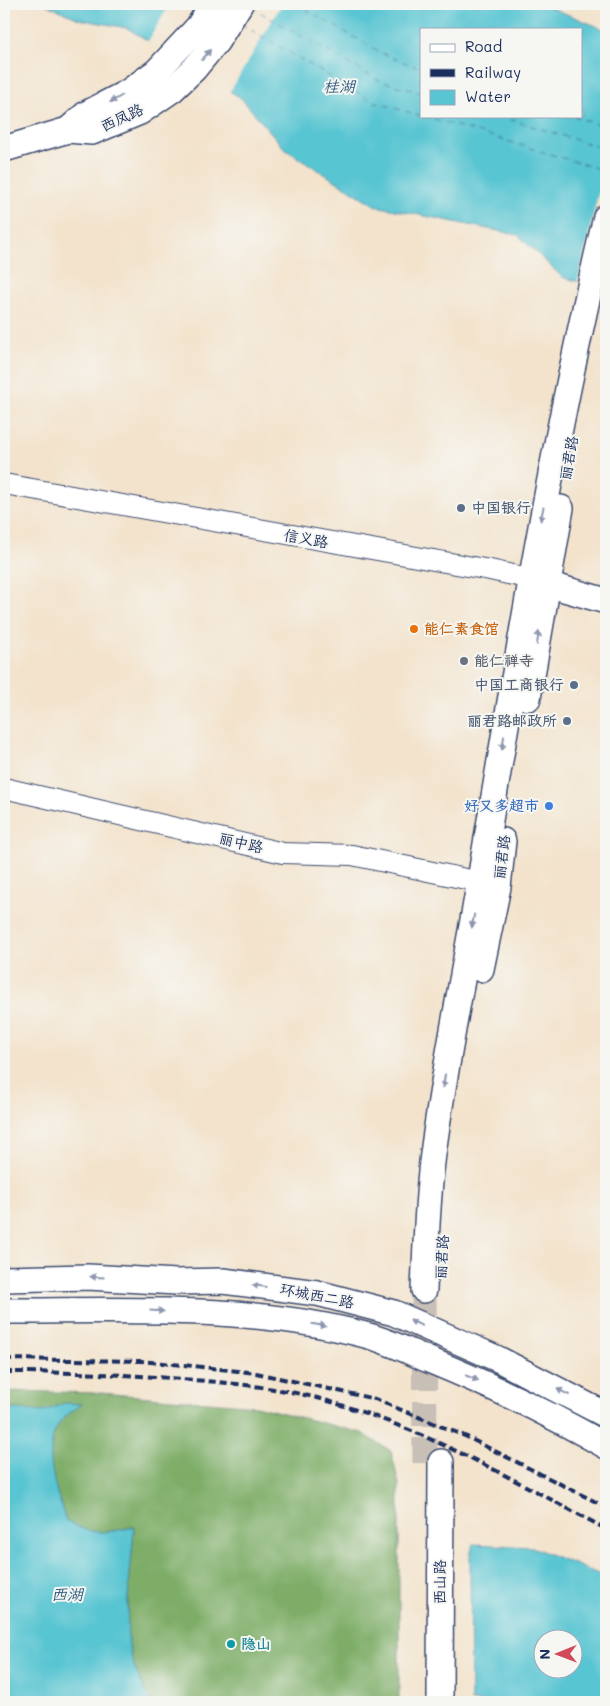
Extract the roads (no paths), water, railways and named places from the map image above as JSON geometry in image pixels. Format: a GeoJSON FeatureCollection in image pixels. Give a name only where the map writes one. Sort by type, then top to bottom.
{"type":"FeatureCollection","features":[{"type":"Feature","properties":{"kind":"main road"},"geometry":{"type":"LineString","coordinates":[[164,80],[177,52],[198,27],[213,4]]}},
{"type":"Feature","properties":{"kind":"main road"},"geometry":{"type":"LineString","coordinates":[[164,80],[194,69],[217,41],[240,4]]}},
{"type":"Feature","properties":{"kind":"main road","name":"西凤路"},"geometry":{"type":"LineString","coordinates":[[4,149],[68,130],[86,114],[128,92],[164,80]]}},
{"type":"Feature","properties":{"kind":"main road","name":"丽君路"},"geometry":{"type":"LineString","coordinates":[[539,581],[498,888],[474,1006],[450,1152],[432,1291],[432,1155],[480,882],[539,581],[598,290],[606,217]]}},
{"type":"Feature","properties":{"kind":"main road","name":"信义路"},"geometry":{"type":"LineString","coordinates":[[539,581],[606,601]]}},
{"type":"Feature","properties":{"kind":"main road","name":"环城西二路"},"geometry":{"type":"LineString","coordinates":[[4,1279],[88,1277],[176,1282],[223,1281],[317,1293],[394,1313],[498,1359],[601,1408]]}},
{"type":"Feature","properties":{"kind":"main road","name":"环城西二路"},"geometry":{"type":"LineString","coordinates":[[4,1311],[146,1311],[265,1316],[325,1326],[371,1337],[488,1384],[551,1415],[606,1446]]}},
{"type":"Feature","properties":{"kind":"main road","name":"西山路"},"geometry":{"type":"LineString","coordinates":[[425,1702],[433,1463],[440,1702]]}},
{"type":"Feature","properties":{"kind":"street","name":"信义路"},"geometry":{"type":"LineString","coordinates":[[4,484],[490,570],[539,581]]}},
{"type":"Feature","properties":{"kind":"street","name":"丽中路"},"geometry":{"type":"LineString","coordinates":[[4,788],[283,853],[352,855],[480,882]]}},
{"type":"Feature","properties":{"kind":"water","name":"桂湖"},"geometry":{"type":"Polygon","coordinates":[[[45,4],[542,4],[606,30],[606,290],[562,277],[518,235],[376,206],[286,150],[241,98],[127,28],[79,19],[45,4]]]}},
{"type":"Feature","properties":{"kind":"water","name":"西湖"},"geometry":{"type":"Polygon","coordinates":[[[65,1403],[82,1404],[61,1421],[55,1432],[51,1457],[58,1497],[66,1521],[75,1526],[99,1532],[134,1527],[127,1624],[128,1639],[134,1665],[151,1702],[4,1702],[4,1411],[16,1409],[42,1412],[65,1403]]]}},
{"type":"Feature","properties":{"kind":"water"},"geometry":{"type":"Polygon","coordinates":[[[473,1544],[532,1547],[606,1577],[606,1702],[471,1702],[470,1556],[473,1544]]]}},
{"type":"Feature","properties":{"kind":"tunnel"},"geometry":{"type":"LineString","coordinates":[[424,1290],[425,1464]]}},
{"type":"Feature","properties":{"kind":"railway"},"geometry":{"type":"LineString","coordinates":[[4,1359],[141,1361],[193,1366],[256,1373],[375,1399],[467,1437],[606,1507]]}},
{"type":"Feature","properties":{"kind":"railway"},"geometry":{"type":"LineString","coordinates":[[4,1372],[48,1372],[182,1379],[255,1386],[310,1396],[401,1426],[505,1475],[606,1529]]}},
{"type":"Feature","properties":{"kind":"place","name":"中国银行"},"geometry":{"type":"Point","coordinates":[461,508]}},
{"type":"Feature","properties":{"kind":"place","name":"能仁素食馆"},"geometry":{"type":"Point","coordinates":[414,629]}},
{"type":"Feature","properties":{"kind":"place","name":"能仁禅寺"},"geometry":{"type":"Point","coordinates":[464,661]}},
{"type":"Feature","properties":{"kind":"place","name":"中国工商银行"},"geometry":{"type":"Point","coordinates":[574,685]}},
{"type":"Feature","properties":{"kind":"place","name":"丽君路邮政所"},"geometry":{"type":"Point","coordinates":[567,721]}},
{"type":"Feature","properties":{"kind":"place","name":"好又多超市"},"geometry":{"type":"Point","coordinates":[549,806]}},
{"type":"Feature","properties":{"kind":"place","name":"隐山"},"geometry":{"type":"Point","coordinates":[231,1644]}}]}
